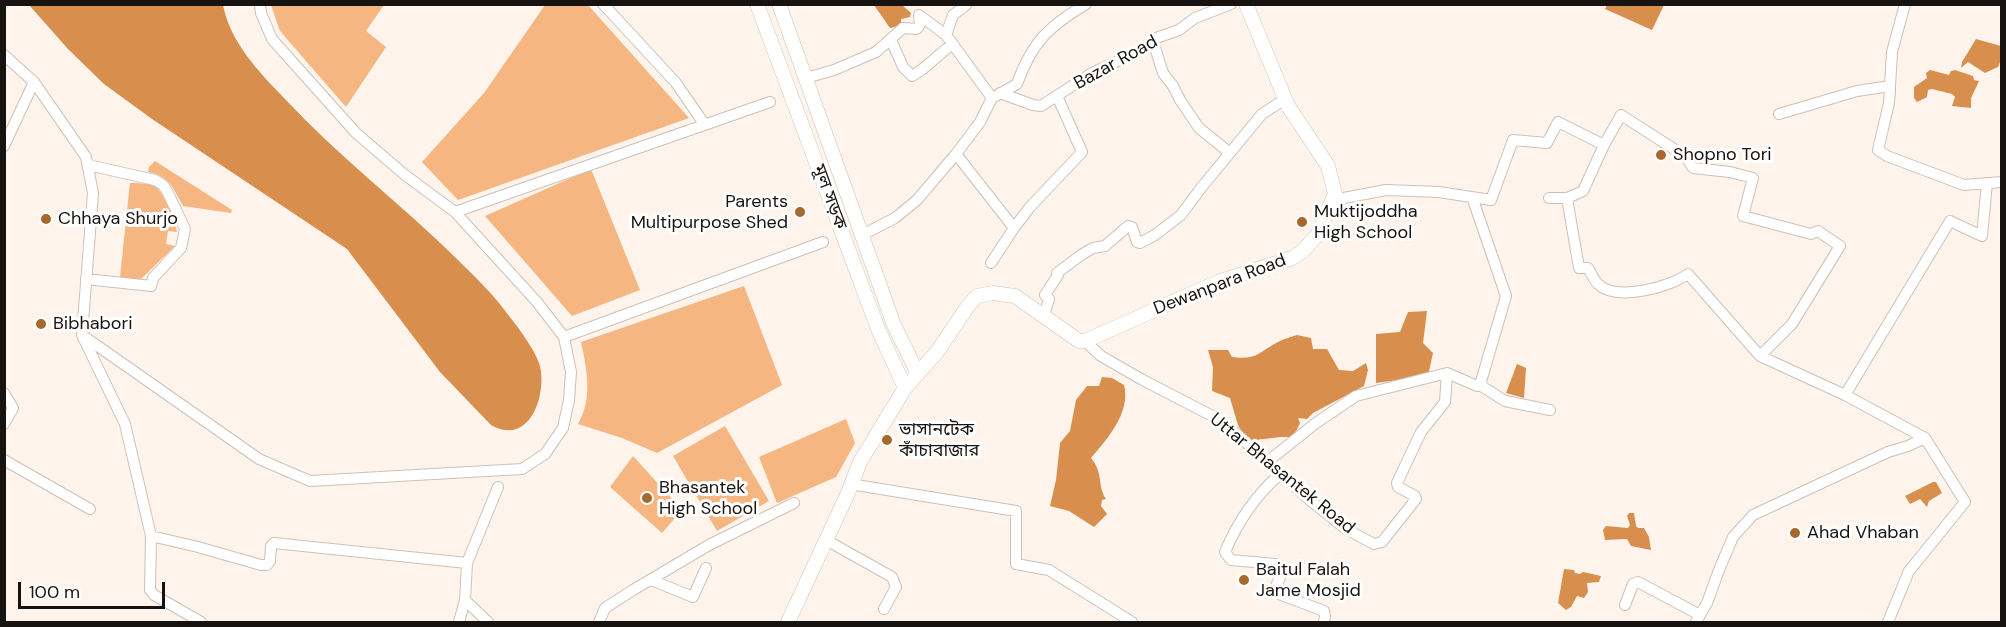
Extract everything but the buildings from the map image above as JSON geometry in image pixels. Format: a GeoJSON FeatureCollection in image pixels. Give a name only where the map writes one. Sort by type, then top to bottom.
{"type":"FeatureCollection","features":[{"type":"Feature","properties":{"kind":"street"},"geometry":{"type":"LineString","coordinates":[[82,335],[259,459],[310,481],[522,469],[545,454],[563,428],[569,400],[571,372],[564,337],[537,302],[455,212],[405,175],[356,133],[272,39],[261,14],[260,4]]}},
{"type":"Feature","properties":{"kind":"street"},"geometry":{"type":"LineString","coordinates":[[603,4],[676,83],[705,125]]}},
{"type":"Feature","properties":{"kind":"street","name":"মূল সড়ক"},"geometry":{"type":"LineString","coordinates":[[757,4],[878,329],[906,388]]}},
{"type":"Feature","properties":{"kind":"street","name":"মূল সড়ক"},"geometry":{"type":"LineString","coordinates":[[779,4],[894,325],[918,374]]}},
{"type":"Feature","properties":{"kind":"street"},"geometry":{"type":"LineString","coordinates":[[862,235],[882,226],[905,211],[926,191],[980,122],[996,96],[1017,84],[1027,57],[1043,36],[1065,16],[1086,4]]}},
{"type":"Feature","properties":{"kind":"street","name":"Bazar Road"},"geometry":{"type":"LineString","coordinates":[[996,96],[1041,106],[1092,74],[1179,30],[1195,18],[1231,4]]}},
{"type":"Feature","properties":{"kind":"street"},"geometry":{"type":"LineString","coordinates":[[1246,4],[1285,99],[1328,166],[1335,194],[1333,200],[1386,190],[1439,192],[1491,200],[1513,140],[1547,143],[1558,122],[1605,145]]}},
{"type":"Feature","properties":{"kind":"street"},"geometry":{"type":"LineString","coordinates":[[1905,4],[1892,52],[1890,93],[1878,150],[1887,156],[1964,185],[2001,182]]}},
{"type":"Feature","properties":{"kind":"street"},"geometry":{"type":"LineString","coordinates":[[891,40],[903,67],[912,76],[924,70],[949,39],[953,15],[967,5]]}},
{"type":"Feature","properties":{"kind":"street"},"geometry":{"type":"LineString","coordinates":[[806,78],[866,57],[891,40],[903,28],[917,29],[920,24],[919,15],[949,39],[996,96]]}},
{"type":"Feature","properties":{"kind":"street"},"geometry":{"type":"LineString","coordinates":[[1154,41],[1163,73],[1180,100],[1199,128],[1230,153]]}},
{"type":"Feature","properties":{"kind":"street"},"geometry":{"type":"LineString","coordinates":[[4,55],[34,82],[86,157],[93,193],[82,335],[125,424],[152,536],[150,590],[154,595],[201,622]]}},
{"type":"Feature","properties":{"kind":"street"},"geometry":{"type":"LineString","coordinates":[[4,146],[34,82]]}},
{"type":"Feature","properties":{"kind":"street"},"geometry":{"type":"LineString","coordinates":[[1779,114],[1857,91],[1890,86],[1890,93]]}},
{"type":"Feature","properties":{"kind":"street"},"geometry":{"type":"LineString","coordinates":[[991,263],[1030,207],[1082,152],[1057,96]]}},
{"type":"Feature","properties":{"kind":"street"},"geometry":{"type":"LineString","coordinates":[[1044,315],[1049,299],[1045,295],[1058,273],[1081,255],[1105,246],[1128,226],[1132,226],[1137,242],[1140,243],[1167,227],[1181,215],[1262,114],[1285,99]]}},
{"type":"Feature","properties":{"kind":"street"},"geometry":{"type":"LineString","coordinates":[[455,212],[770,102]]}},
{"type":"Feature","properties":{"kind":"street"},"geometry":{"type":"LineString","coordinates":[[1549,198],[1567,198],[1583,191],[1621,115],[1685,156],[1693,168],[1730,172],[1753,178],[1743,216],[1811,234],[1818,231],[1840,246],[1792,324],[1760,356]]}},
{"type":"Feature","properties":{"kind":"street"},"geometry":{"type":"LineString","coordinates":[[803,124],[819,117]]}},
{"type":"Feature","properties":{"kind":"street"},"geometry":{"type":"LineString","coordinates":[[956,154],[1014,228]]}},
{"type":"Feature","properties":{"kind":"street"},"geometry":{"type":"LineString","coordinates":[[86,279],[152,286],[153,278],[181,248],[185,229],[168,193],[158,182],[88,165]]}},
{"type":"Feature","properties":{"kind":"street"},"geometry":{"type":"LineString","coordinates":[[1845,395],[1950,221],[1982,236],[1987,183]]}},
{"type":"Feature","properties":{"kind":"street"},"geometry":{"type":"LineString","coordinates":[[1472,197],[1506,296],[1480,385]]}},
{"type":"Feature","properties":{"kind":"street"},"geometry":{"type":"LineString","coordinates":[[1567,198],[1579,268],[1588,268],[1599,285],[1616,293],[1671,285],[1688,274],[1760,356],[1845,395],[1925,438],[1965,502],[1909,571],[1888,622]]}},
{"type":"Feature","properties":{"kind":"street","name":"Dewanpara Road"},"geometry":{"type":"LineString","coordinates":[[1085,341],[1218,282],[1292,258],[1303,251],[1317,234],[1333,200]]}},
{"type":"Feature","properties":{"kind":"street"},"geometry":{"type":"LineString","coordinates":[[564,337],[823,242]]}},
{"type":"Feature","properties":{"kind":"street"},"geometry":{"type":"LineString","coordinates":[[788,622],[860,462],[906,388],[937,351],[977,296],[993,293],[1015,296],[1079,341],[1085,341]]}},
{"type":"Feature","properties":{"kind":"street","name":"Uttar Bhasantek Road"},"geometry":{"type":"LineString","coordinates":[[1085,341],[1101,356],[1222,421],[1280,474],[1346,529],[1374,544],[1382,542],[1416,499],[1415,496],[1398,487],[1397,483],[1421,432],[1445,402],[1447,373]]}},
{"type":"Feature","properties":{"kind":"street"},"geometry":{"type":"LineString","coordinates":[[1267,462],[1316,423],[1356,396],[1447,373],[1477,386],[1480,385],[1506,401],[1550,410]]}},
{"type":"Feature","properties":{"kind":"street"},"geometry":{"type":"LineString","coordinates":[[4,393],[13,408],[4,424]]}},
{"type":"Feature","properties":{"kind":"street"},"geometry":{"type":"LineString","coordinates":[[1625,605],[1633,584],[1638,582],[1698,619],[1707,603],[1733,537],[1753,515],[1888,452],[1925,438]]}},
{"type":"Feature","properties":{"kind":"street"},"geometry":{"type":"LineString","coordinates":[[4,460],[90,509]]}},
{"type":"Feature","properties":{"kind":"street"},"geometry":{"type":"LineString","coordinates":[[1280,474],[1260,492],[1233,533],[1225,552],[1231,560],[1275,564],[1281,568],[1283,571],[1275,588],[1276,591],[1324,611],[1324,622]]}},
{"type":"Feature","properties":{"kind":"street"},"geometry":{"type":"LineString","coordinates":[[850,484],[1016,511],[1016,564],[1049,570],[1132,622]]}},
{"type":"Feature","properties":{"kind":"street"},"geometry":{"type":"LineString","coordinates":[[459,622],[465,600],[467,563],[498,487]]}},
{"type":"Feature","properties":{"kind":"street"},"geometry":{"type":"LineString","coordinates":[[599,622],[605,608],[709,545],[794,503]]}},
{"type":"Feature","properties":{"kind":"street"},"geometry":{"type":"LineString","coordinates":[[152,536],[261,565],[267,565],[270,561],[271,546],[274,543],[467,563]]}},
{"type":"Feature","properties":{"kind":"street"},"geometry":{"type":"LineString","coordinates":[[826,540],[892,577],[896,587],[884,609]]}},
{"type":"Feature","properties":{"kind":"street"},"geometry":{"type":"LineString","coordinates":[[651,580],[693,597],[706,568]]}},
{"type":"Feature","properties":{"kind":"street"},"geometry":{"type":"LineString","coordinates":[[465,600],[488,622]]}},
{"type":"Feature","properties":{"kind":"shaded area"},"geometry":{"type":"Polygon","coordinates":[[[1607,4],[1664,5],[1652,30],[1605,9],[1607,4]]]}},
{"type":"Feature","properties":{"kind":"shaded area"},"geometry":{"type":"Polygon","coordinates":[[[29,5],[223,5],[239,44],[265,78],[326,140],[457,259],[495,298],[520,331],[538,359],[541,378],[538,404],[525,424],[516,429],[504,430],[491,425],[440,372],[347,249],[152,119],[104,84],[68,49],[29,5]]]}},
{"type":"Feature","properties":{"kind":"shaded area"},"geometry":{"type":"Polygon","coordinates":[[[271,5],[384,5],[366,31],[386,47],[346,107],[280,31],[271,5]]]}},
{"type":"Feature","properties":{"kind":"shaded area"},"geometry":{"type":"Polygon","coordinates":[[[545,5],[588,5],[689,118],[458,200],[422,162],[484,93],[545,5]]]}},
{"type":"Feature","properties":{"kind":"shaded area"},"geometry":{"type":"Polygon","coordinates":[[[874,5],[902,5],[911,13],[910,17],[901,19],[898,26],[890,28],[874,5]]]}},
{"type":"Feature","properties":{"kind":"shaded area"},"geometry":{"type":"Polygon","coordinates":[[[1976,39],[2001,46],[2001,60],[1998,67],[1985,73],[1968,62],[1961,68],[1962,62],[1976,39]]]}},
{"type":"Feature","properties":{"kind":"shaded area"},"geometry":{"type":"Polygon","coordinates":[[[1930,70],[1949,75],[1955,70],[1973,76],[1974,80],[1979,81],[1971,98],[1971,108],[1952,106],[1955,97],[1952,94],[1932,89],[1928,90],[1927,97],[1917,102],[1914,98],[1914,87],[1927,78],[1926,73],[1930,70]]]}},
{"type":"Feature","properties":{"kind":"shaded area"},"geometry":{"type":"Polygon","coordinates":[[[155,161],[232,210],[231,213],[183,206],[166,180],[148,172],[149,167],[155,161]]]}},
{"type":"Feature","properties":{"kind":"shaded area"},"geometry":{"type":"Polygon","coordinates":[[[591,169],[640,290],[572,316],[485,216],[591,169]]]}},
{"type":"Feature","properties":{"kind":"shaded area"},"geometry":{"type":"Polygon","coordinates":[[[130,183],[148,184],[158,189],[168,207],[177,232],[168,231],[166,244],[175,246],[140,280],[120,277],[130,183]]]}},
{"type":"Feature","properties":{"kind":"shaded area"},"geometry":{"type":"Polygon","coordinates":[[[744,286],[782,385],[657,453],[622,438],[578,424],[586,404],[587,394],[587,373],[581,342],[744,286]]]}},
{"type":"Feature","properties":{"kind":"shaded area"},"geometry":{"type":"Polygon","coordinates":[[[1427,311],[1423,343],[1433,353],[1428,376],[1376,383],[1376,334],[1400,332],[1408,312],[1427,311]]]}},
{"type":"Feature","properties":{"kind":"shaded area"},"geometry":{"type":"Polygon","coordinates":[[[1297,335],[1311,338],[1313,349],[1327,349],[1339,370],[1353,371],[1366,363],[1368,370],[1364,386],[1313,413],[1307,419],[1298,418],[1300,423],[1293,437],[1246,441],[1238,425],[1230,398],[1212,391],[1213,367],[1208,350],[1228,350],[1232,357],[1247,357],[1257,355],[1280,341],[1297,335]]]}},
{"type":"Feature","properties":{"kind":"shaded area"},"geometry":{"type":"Polygon","coordinates":[[[1517,364],[1526,368],[1524,398],[1506,393],[1517,364]]]}},
{"type":"Feature","properties":{"kind":"shaded area"},"geometry":{"type":"Polygon","coordinates":[[[1102,377],[1112,378],[1124,385],[1125,395],[1121,415],[1091,458],[1098,469],[1106,499],[1102,500],[1101,506],[1107,514],[1094,527],[1069,511],[1050,506],[1056,480],[1060,443],[1070,431],[1076,400],[1087,386],[1099,386],[1102,377]]]}},
{"type":"Feature","properties":{"kind":"shaded area"},"geometry":{"type":"Polygon","coordinates":[[[846,419],[855,443],[836,477],[777,503],[759,457],[846,419]]]}},
{"type":"Feature","properties":{"kind":"shaded area"},"geometry":{"type":"Polygon","coordinates":[[[725,426],[769,501],[717,531],[673,456],[725,426]]]}},
{"type":"Feature","properties":{"kind":"shaded area","name":"Bhasantek High School"},"geometry":{"type":"Polygon","coordinates":[[[633,456],[682,510],[662,533],[610,487],[633,456]]]}},
{"type":"Feature","properties":{"kind":"shaded area"},"geometry":{"type":"Polygon","coordinates":[[[1936,482],[1942,493],[1929,501],[1927,507],[1920,499],[1910,504],[1905,496],[1936,482]]]}},
{"type":"Feature","properties":{"kind":"shaded area"},"geometry":{"type":"Polygon","coordinates":[[[1629,513],[1634,513],[1638,528],[1644,528],[1649,537],[1651,550],[1631,546],[1627,539],[1605,540],[1603,530],[1606,526],[1628,528],[1629,513]]]}},
{"type":"Feature","properties":{"kind":"shaded area"},"geometry":{"type":"Polygon","coordinates":[[[1564,569],[1574,570],[1575,573],[1580,574],[1583,572],[1601,576],[1599,582],[1587,583],[1588,592],[1584,598],[1577,596],[1571,607],[1566,610],[1558,603],[1564,569]]]}},
{"type":"Feature","properties":{"kind":"place","name":"Shopno Tori"},"geometry":{"type":"Point","coordinates":[1661,155]}},
{"type":"Feature","properties":{"kind":"place","name":"Parents Multipurpose Shed"},"geometry":{"type":"Point","coordinates":[800,212]}},
{"type":"Feature","properties":{"kind":"place","name":"Chhaya Shurjo"},"geometry":{"type":"Point","coordinates":[46,219]}},
{"type":"Feature","properties":{"kind":"place","name":"Muktijoddha High School"},"geometry":{"type":"Point","coordinates":[1302,222]}},
{"type":"Feature","properties":{"kind":"place","name":"Bibhabori"},"geometry":{"type":"Point","coordinates":[41,324]}},
{"type":"Feature","properties":{"kind":"place","name":"ভাসানটেক কাঁচাবাজার"},"geometry":{"type":"Point","coordinates":[887,440]}},
{"type":"Feature","properties":{"kind":"place","name":"Bhasantek High School"},"geometry":{"type":"Point","coordinates":[647,498]}},
{"type":"Feature","properties":{"kind":"place","name":"Ahad Vhaban"},"geometry":{"type":"Point","coordinates":[1795,533]}},
{"type":"Feature","properties":{"kind":"place","name":"Baitul Falah Jame Mosjid"},"geometry":{"type":"Point","coordinates":[1244,580]}}]}
